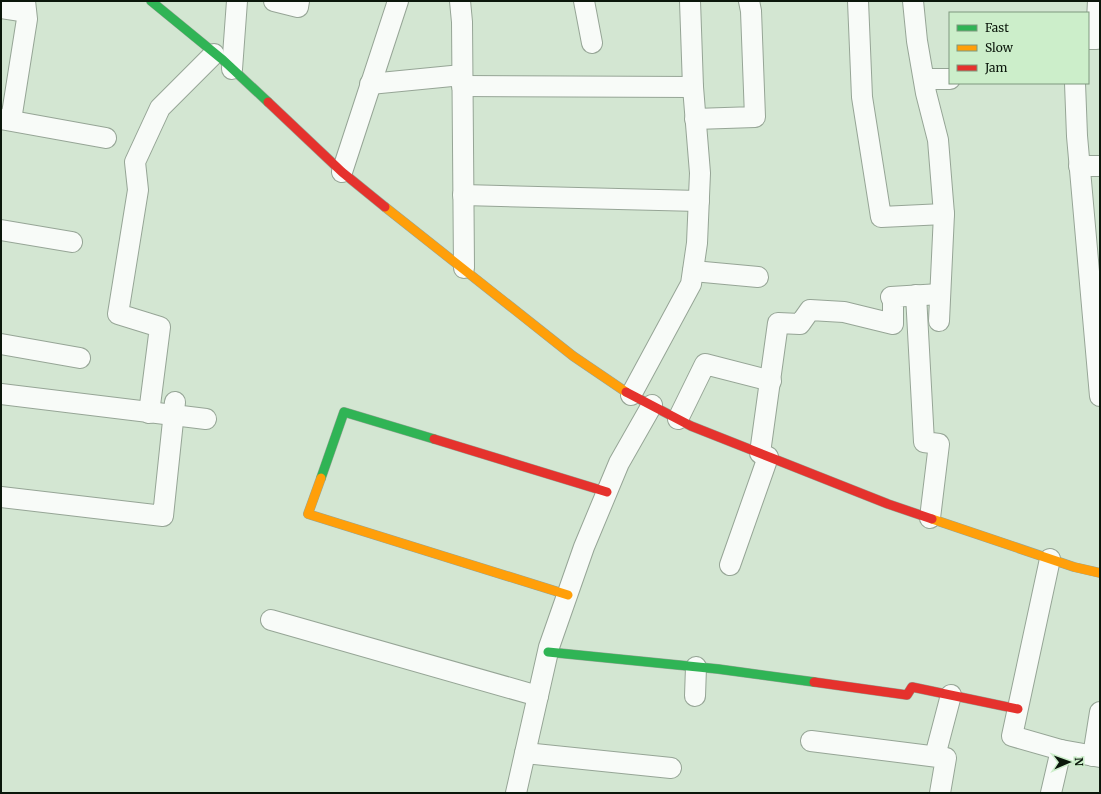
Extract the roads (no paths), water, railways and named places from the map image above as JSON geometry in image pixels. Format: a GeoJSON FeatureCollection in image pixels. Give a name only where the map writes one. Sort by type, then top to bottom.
{"type":"FeatureCollection","features":[{"type":"Feature","properties":{"kind":"street"},"geometry":{"type":"LineString","coordinates":[[151,1],[223,60],[342,172],[573,356],[631,395],[691,426],[888,504],[1074,567],[1100,573]]}},
{"type":"Feature","properties":{"kind":"street"},"geometry":{"type":"LineString","coordinates":[[232,69],[237,1]]}},
{"type":"Feature","properties":{"kind":"street"},"geometry":{"type":"LineString","coordinates":[[274,1],[298,7],[299,1]]}},
{"type":"Feature","properties":{"kind":"street"},"geometry":{"type":"LineString","coordinates":[[342,172],[398,1]]}},
{"type":"Feature","properties":{"kind":"street"},"geometry":{"type":"LineString","coordinates":[[460,1],[462,22],[464,268]]}},
{"type":"Feature","properties":{"kind":"street"},"geometry":{"type":"LineString","coordinates":[[584,1],[592,43]]}},
{"type":"Feature","properties":{"kind":"street"},"geometry":{"type":"LineString","coordinates":[[631,395],[691,284],[693,271],[697,243],[700,173],[693,87],[690,1]]}},
{"type":"Feature","properties":{"kind":"street"},"geometry":{"type":"LineString","coordinates":[[696,119],[755,117],[749,1]]}},
{"type":"Feature","properties":{"kind":"street"},"geometry":{"type":"LineString","coordinates":[[858,1],[862,97],[881,217],[944,214]]}},
{"type":"Feature","properties":{"kind":"street"},"geometry":{"type":"LineString","coordinates":[[914,1],[917,41],[938,140],[944,214],[939,321]]}},
{"type":"Feature","properties":{"kind":"street"},"geometry":{"type":"LineString","coordinates":[[1089,39],[1096,39],[1098,1]]}},
{"type":"Feature","properties":{"kind":"street"},"geometry":{"type":"LineString","coordinates":[[1,8],[26,7],[27,19],[6,119],[106,138]]}},
{"type":"Feature","properties":{"kind":"street"},"geometry":{"type":"LineString","coordinates":[[149,413],[160,327],[118,314],[138,190],[136,162],[160,108],[214,54]]}},
{"type":"Feature","properties":{"kind":"street"},"geometry":{"type":"LineString","coordinates":[[924,79],[949,79]]}},
{"type":"Feature","properties":{"kind":"street"},"geometry":{"type":"LineString","coordinates":[[370,84],[462,81],[693,87]]}},
{"type":"Feature","properties":{"kind":"street"},"geometry":{"type":"LineString","coordinates":[[1075,84],[1079,166],[1099,383]]}},
{"type":"Feature","properties":{"kind":"street"},"geometry":{"type":"LineString","coordinates":[[1079,166],[1100,166]]}},
{"type":"Feature","properties":{"kind":"street"},"geometry":{"type":"LineString","coordinates":[[463,195],[699,201]]}},
{"type":"Feature","properties":{"kind":"street"},"geometry":{"type":"LineString","coordinates":[[1,230],[72,242]]}},
{"type":"Feature","properties":{"kind":"street"},"geometry":{"type":"LineString","coordinates":[[693,271],[758,276]]}},
{"type":"Feature","properties":{"kind":"street"},"geometry":{"type":"LineString","coordinates":[[730,565],[764,455],[778,324],[800,324],[810,310],[844,312],[893,324],[893,301],[891,297],[940,294]]}},
{"type":"Feature","properties":{"kind":"street"},"geometry":{"type":"LineString","coordinates":[[916,295],[924,442],[939,444],[930,518]]}},
{"type":"Feature","properties":{"kind":"street"},"geometry":{"type":"LineString","coordinates":[[1,344],[80,358]]}},
{"type":"Feature","properties":{"kind":"street"},"geometry":{"type":"LineString","coordinates":[[678,419],[705,364],[771,381]]}},
{"type":"Feature","properties":{"kind":"street"},"geometry":{"type":"LineString","coordinates":[[1,394],[149,413],[174,409],[206,419]]}},
{"type":"Feature","properties":{"kind":"street"},"geometry":{"type":"LineString","coordinates":[[516,793],[548,652],[584,547],[619,463],[652,405]]}},
{"type":"Feature","properties":{"kind":"street"},"geometry":{"type":"LineString","coordinates":[[1,497],[163,516],[174,409]]}},
{"type":"Feature","properties":{"kind":"street"},"geometry":{"type":"LineString","coordinates":[[568,595],[308,514],[344,412],[607,492]]}},
{"type":"Feature","properties":{"kind":"street"},"geometry":{"type":"LineString","coordinates":[[1050,559],[1012,736],[1061,750],[1096,757],[1100,712]]}},
{"type":"Feature","properties":{"kind":"street"},"geometry":{"type":"LineString","coordinates":[[271,620],[538,696]]}},
{"type":"Feature","properties":{"kind":"street"},"geometry":{"type":"LineString","coordinates":[[548,652],[696,667],[907,695],[912,687],[1018,709]]}},
{"type":"Feature","properties":{"kind":"street"},"geometry":{"type":"LineString","coordinates":[[695,696],[696,667]]}},
{"type":"Feature","properties":{"kind":"street"},"geometry":{"type":"LineString","coordinates":[[935,756],[951,696]]}},
{"type":"Feature","properties":{"kind":"street"},"geometry":{"type":"LineString","coordinates":[[811,741],[946,758],[940,793]]}},
{"type":"Feature","properties":{"kind":"street"},"geometry":{"type":"LineString","coordinates":[[1051,793],[1061,750]]}},
{"type":"Feature","properties":{"kind":"street"},"geometry":{"type":"LineString","coordinates":[[525,753],[670,768]]}}]}
